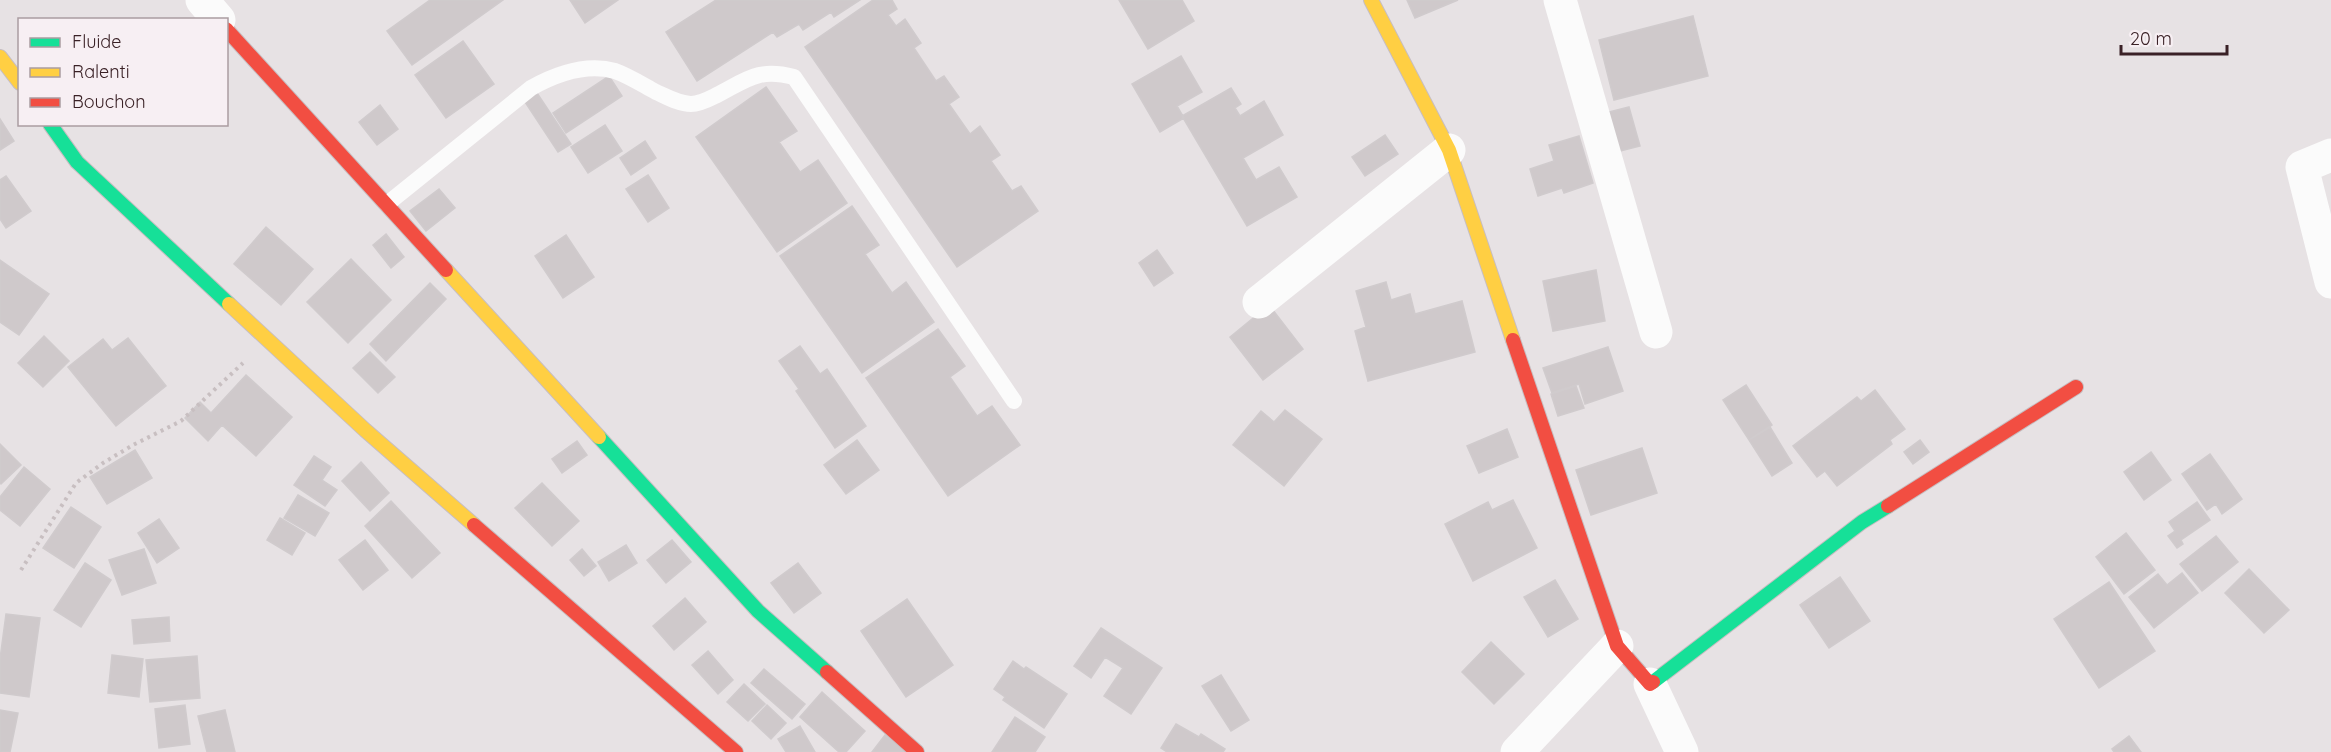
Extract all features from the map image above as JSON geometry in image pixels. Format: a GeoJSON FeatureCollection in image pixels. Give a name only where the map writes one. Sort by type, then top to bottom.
{"type":"FeatureCollection","features":[{"type":"Feature","properties":{"kind":"street"},"geometry":{"type":"LineString","coordinates":[[202,0],[217,18]]}},
{"type":"Feature","properties":{"kind":"street"},"geometry":{"type":"LineString","coordinates":[[1371,0],[1449,150],[1617,646],[1650,684],[1682,752]]}},
{"type":"Feature","properties":{"kind":"street"},"geometry":{"type":"LineString","coordinates":[[1560,0],[1656,332]]}},
{"type":"Feature","properties":{"kind":"street"},"geometry":{"type":"LineString","coordinates":[[228,31],[758,610],[917,752]]}},
{"type":"Feature","properties":{"kind":"street"},"geometry":{"type":"LineString","coordinates":[[0,57],[18,80]]}},
{"type":"Feature","properties":{"kind":"street"},"geometry":{"type":"LineString","coordinates":[[51,126],[77,162],[365,430],[736,752]]}},
{"type":"Feature","properties":{"kind":"street"},"geometry":{"type":"LineString","coordinates":[[1259,302],[1449,150]]}},
{"type":"Feature","properties":{"kind":"street"},"geometry":{"type":"LineString","coordinates":[[2331,156],[2302,167],[2331,282]]}},
{"type":"Feature","properties":{"kind":"street"},"geometry":{"type":"LineString","coordinates":[[1650,684],[1862,522],[2076,387]]}},
{"type":"Feature","properties":{"kind":"street"},"geometry":{"type":"LineString","coordinates":[[1517,752],[1617,646]]}},
{"type":"Feature","properties":{"kind":"lane"},"geometry":{"type":"LineString","coordinates":[[387,204],[531,88],[554,76],[580,70],[607,70],[616,72],[676,101],[691,104],[704,101],[760,73],[776,72],[794,76],[1014,401]]}},
{"type":"Feature","properties":{"kind":"path"},"geometry":{"type":"LineString","coordinates":[[21,570],[76,483],[133,445],[182,421],[214,388],[268,340]]}},
{"type":"Feature","properties":{"kind":"building"},"geometry":{"type":"Polygon","coordinates":[[[430,0],[503,0],[412,65],[387,31],[430,0]]]}},
{"type":"Feature","properties":{"kind":"building"},"geometry":{"type":"Polygon","coordinates":[[[570,0],[618,0],[585,23],[570,0]]]}},
{"type":"Feature","properties":{"kind":"building"},"geometry":{"type":"Polygon","coordinates":[[[716,0],[860,0],[834,17],[831,12],[803,30],[799,24],[777,37],[773,32],[697,81],[666,32],[716,0]]]}},
{"type":"Feature","properties":{"kind":"building"},"geometry":{"type":"Polygon","coordinates":[[[873,0],[892,0],[897,9],[888,15],[896,26],[905,19],[921,43],[914,48],[936,81],[944,76],[959,97],[949,104],[970,134],[980,126],[1000,155],[991,161],[1012,191],[1021,186],[1038,211],[957,267],[805,47],[873,0]]]}},
{"type":"Feature","properties":{"kind":"building"},"geometry":{"type":"Polygon","coordinates":[[[1119,0],[1182,0],[1194,21],[1148,49],[1119,0]]]}},
{"type":"Feature","properties":{"kind":"building"},"geometry":{"type":"Polygon","coordinates":[[[1407,0],[1458,0],[1415,18],[1407,0]]]}},
{"type":"Feature","properties":{"kind":"building"},"geometry":{"type":"Polygon","coordinates":[[[1693,16],[1708,76],[1614,100],[1599,40],[1693,16]]]}},
{"type":"Feature","properties":{"kind":"building"},"geometry":{"type":"Polygon","coordinates":[[[463,41],[494,84],[446,118],[415,75],[463,41]]]}},
{"type":"Feature","properties":{"kind":"building"},"geometry":{"type":"Polygon","coordinates":[[[1181,56],[1202,92],[1177,106],[1184,118],[1160,132],[1132,84],[1181,56]]]}},
{"type":"Feature","properties":{"kind":"building"},"geometry":{"type":"Polygon","coordinates":[[[609,76],[622,96],[566,133],[553,113],[609,76]]]}},
{"type":"Feature","properties":{"kind":"building"},"geometry":{"type":"Polygon","coordinates":[[[766,87],[797,131],[779,142],[800,172],[818,160],[847,203],[777,252],[696,137],[766,87]]]}},
{"type":"Feature","properties":{"kind":"building"},"geometry":{"type":"Polygon","coordinates":[[[1231,88],[1241,104],[1235,108],[1240,116],[1264,101],[1283,135],[1243,158],[1256,180],[1279,167],[1297,197],[1247,226],[1182,116],[1231,88]]]}},
{"type":"Feature","properties":{"kind":"building"},"geometry":{"type":"Polygon","coordinates":[[[535,90],[571,144],[558,152],[523,99],[535,90]]]}},
{"type":"Feature","properties":{"kind":"building"},"geometry":{"type":"Polygon","coordinates":[[[380,105],[398,129],[377,145],[359,122],[380,105]]]}},
{"type":"Feature","properties":{"kind":"building"},"geometry":{"type":"Polygon","coordinates":[[[1629,107],[1640,146],[1616,152],[1605,113],[1629,107]]]}},
{"type":"Feature","properties":{"kind":"building"},"geometry":{"type":"Polygon","coordinates":[[[0,119],[14,141],[0,150],[0,119]]]}},
{"type":"Feature","properties":{"kind":"building"},"geometry":{"type":"Polygon","coordinates":[[[605,125],[622,151],[588,173],[571,147],[605,125]]]}},
{"type":"Feature","properties":{"kind":"building"},"geometry":{"type":"Polygon","coordinates":[[[1385,135],[1398,154],[1365,176],[1352,157],[1385,135]]]}},
{"type":"Feature","properties":{"kind":"building"},"geometry":{"type":"Polygon","coordinates":[[[1579,136],[1593,183],[1564,193],[1562,188],[1538,196],[1530,169],[1554,161],[1549,145],[1579,136]]]}},
{"type":"Feature","properties":{"kind":"building"},"geometry":{"type":"Polygon","coordinates":[[[645,141],[656,158],[631,175],[620,158],[645,141]]]}},
{"type":"Feature","properties":{"kind":"building"},"geometry":{"type":"Polygon","coordinates":[[[648,175],[669,208],[648,222],[626,189],[648,175]]]}},
{"type":"Feature","properties":{"kind":"building"},"geometry":{"type":"Polygon","coordinates":[[[6,176],[31,211],[6,228],[0,219],[0,180],[6,176]]]}},
{"type":"Feature","properties":{"kind":"building"},"geometry":{"type":"Polygon","coordinates":[[[439,189],[455,208],[426,231],[410,211],[439,189]]]}},
{"type":"Feature","properties":{"kind":"building"},"geometry":{"type":"Polygon","coordinates":[[[852,206],[879,245],[865,254],[892,293],[906,282],[934,322],[862,373],[780,256],[852,206]]]}},
{"type":"Feature","properties":{"kind":"building"},"geometry":{"type":"Polygon","coordinates":[[[266,227],[313,269],[281,305],[234,264],[266,227]]]}},
{"type":"Feature","properties":{"kind":"building"},"geometry":{"type":"Polygon","coordinates":[[[386,234],[404,257],[391,268],[373,245],[386,234]]]}},
{"type":"Feature","properties":{"kind":"building"},"geometry":{"type":"Polygon","coordinates":[[[566,235],[594,277],[563,298],[535,256],[566,235]]]}},
{"type":"Feature","properties":{"kind":"building"},"geometry":{"type":"Polygon","coordinates":[[[1157,250],[1173,273],[1154,286],[1139,263],[1157,250]]]}},
{"type":"Feature","properties":{"kind":"building"},"geometry":{"type":"Polygon","coordinates":[[[351,259],[391,300],[348,343],[307,302],[351,259]]]}},
{"type":"Feature","properties":{"kind":"building"},"geometry":{"type":"Polygon","coordinates":[[[0,260],[49,294],[19,335],[0,322],[0,260]]]}},
{"type":"Feature","properties":{"kind":"building"},"geometry":{"type":"Polygon","coordinates":[[[1596,270],[1605,321],[1553,331],[1543,281],[1596,270]]]}},
{"type":"Feature","properties":{"kind":"building"},"geometry":{"type":"Polygon","coordinates":[[[1386,282],[1391,300],[1410,294],[1415,314],[1462,301],[1475,352],[1368,381],[1355,331],[1366,327],[1356,291],[1386,282]]]}},
{"type":"Feature","properties":{"kind":"building"},"geometry":{"type":"Polygon","coordinates":[[[430,283],[446,299],[386,361],[370,344],[430,283]]]}},
{"type":"Feature","properties":{"kind":"building"},"geometry":{"type":"Polygon","coordinates":[[[1269,305],[1303,349],[1263,380],[1230,337],[1269,305]]]}},
{"type":"Feature","properties":{"kind":"building"},"geometry":{"type":"Polygon","coordinates":[[[938,329],[965,366],[950,377],[977,416],[992,406],[1020,445],[948,496],[866,378],[938,329]]]}},
{"type":"Feature","properties":{"kind":"building"},"geometry":{"type":"Polygon","coordinates":[[[44,336],[69,361],[43,387],[18,363],[44,336]]]}},
{"type":"Feature","properties":{"kind":"building"},"geometry":{"type":"Polygon","coordinates":[[[128,338],[166,386],[116,426],[68,367],[103,339],[112,350],[128,338]]]}},
{"type":"Feature","properties":{"kind":"building"},"geometry":{"type":"Polygon","coordinates":[[[800,346],[820,374],[827,369],[866,426],[835,448],[796,391],[799,389],[779,361],[800,346]]]}},
{"type":"Feature","properties":{"kind":"building"},"geometry":{"type":"Polygon","coordinates":[[[1608,347],[1623,391],[1585,404],[1579,384],[1552,393],[1543,368],[1608,347]]]}},
{"type":"Feature","properties":{"kind":"building"},"geometry":{"type":"Polygon","coordinates":[[[370,352],[395,377],[378,393],[353,368],[370,352]]]}},
{"type":"Feature","properties":{"kind":"building"},"geometry":{"type":"Polygon","coordinates":[[[246,375],[292,417],[256,456],[222,425],[208,441],[185,418],[200,402],[211,413],[246,375]]]}},
{"type":"Feature","properties":{"kind":"building"},"geometry":{"type":"Polygon","coordinates":[[[1746,385],[1772,425],[1749,440],[1723,400],[1746,385]]]}},
{"type":"Feature","properties":{"kind":"building"},"geometry":{"type":"Polygon","coordinates":[[[1576,386],[1584,408],[1558,416],[1551,394],[1576,386]]]}},
{"type":"Feature","properties":{"kind":"building"},"geometry":{"type":"Polygon","coordinates":[[[1875,390],[1905,429],[1890,440],[1892,444],[1837,486],[1825,471],[1817,477],[1793,446],[1857,397],[1861,401],[1875,390]]]}},
{"type":"Feature","properties":{"kind":"building"},"geometry":{"type":"Polygon","coordinates":[[[1285,410],[1322,439],[1284,486],[1233,445],[1261,411],[1274,422],[1285,410]]]}},
{"type":"Feature","properties":{"kind":"building"},"geometry":{"type":"Polygon","coordinates":[[[1770,427],[1792,463],[1772,476],[1749,440],[1770,427]]]}},
{"type":"Feature","properties":{"kind":"building"},"geometry":{"type":"Polygon","coordinates":[[[1507,429],[1518,457],[1479,473],[1467,446],[1507,429]]]}},
{"type":"Feature","properties":{"kind":"building"},"geometry":{"type":"Polygon","coordinates":[[[857,440],[879,470],[846,494],[824,465],[857,440]]]}},
{"type":"Feature","properties":{"kind":"building"},"geometry":{"type":"Polygon","coordinates":[[[1920,440],[1929,452],[1913,464],[1904,452],[1920,440]]]}},
{"type":"Feature","properties":{"kind":"building"},"geometry":{"type":"Polygon","coordinates":[[[577,441],[587,455],[562,473],[552,459],[577,441]]]}},
{"type":"Feature","properties":{"kind":"building"},"geometry":{"type":"Polygon","coordinates":[[[0,444],[21,465],[1,484],[0,483],[0,444]]]}},
{"type":"Feature","properties":{"kind":"building"},"geometry":{"type":"Polygon","coordinates":[[[1642,448],[1657,493],[1591,515],[1576,470],[1642,448]]]}},
{"type":"Feature","properties":{"kind":"building"},"geometry":{"type":"Polygon","coordinates":[[[135,450],[152,478],[107,504],[90,477],[135,450]]]}},
{"type":"Feature","properties":{"kind":"building"},"geometry":{"type":"Polygon","coordinates":[[[2151,452],[2171,480],[2144,500],[2124,472],[2151,452]]]}},
{"type":"Feature","properties":{"kind":"building"},"geometry":{"type":"Polygon","coordinates":[[[2210,454],[2242,499],[2222,514],[2216,504],[2207,510],[2182,474],[2210,454]]]}},
{"type":"Feature","properties":{"kind":"building"},"geometry":{"type":"Polygon","coordinates":[[[314,456],[331,467],[322,480],[337,490],[325,506],[294,485],[314,456]]]}},
{"type":"Feature","properties":{"kind":"building"},"geometry":{"type":"Polygon","coordinates":[[[361,462],[389,493],[370,511],[342,481],[361,462]]]}},
{"type":"Feature","properties":{"kind":"building"},"geometry":{"type":"Polygon","coordinates":[[[24,467],[50,489],[20,526],[0,510],[0,497],[24,467]]]}},
{"type":"Feature","properties":{"kind":"building"},"geometry":{"type":"Polygon","coordinates":[[[542,483],[579,521],[552,546],[515,508],[542,483]]]}},
{"type":"Feature","properties":{"kind":"building"},"geometry":{"type":"Polygon","coordinates":[[[298,495],[329,513],[315,536],[284,518],[298,495]]]}},
{"type":"Feature","properties":{"kind":"building"},"geometry":{"type":"Polygon","coordinates":[[[1513,500],[1537,548],[1473,581],[1445,524],[1488,502],[1492,510],[1513,500]]]}},
{"type":"Feature","properties":{"kind":"building"},"geometry":{"type":"Polygon","coordinates":[[[391,501],[440,553],[412,578],[365,526],[391,501]]]}},
{"type":"Feature","properties":{"kind":"building"},"geometry":{"type":"Polygon","coordinates":[[[2197,502],[2210,520],[2181,540],[2183,544],[2177,548],[2168,536],[2175,531],[2169,522],[2197,502]]]}},
{"type":"Feature","properties":{"kind":"building"},"geometry":{"type":"Polygon","coordinates":[[[71,507],[101,527],[74,568],[43,548],[71,507]]]}},
{"type":"Feature","properties":{"kind":"building"},"geometry":{"type":"Polygon","coordinates":[[[280,518],[305,533],[292,555],[267,540],[280,518]]]}},
{"type":"Feature","properties":{"kind":"building"},"geometry":{"type":"Polygon","coordinates":[[[159,519],[179,548],[157,563],[138,533],[159,519]]]}},
{"type":"Feature","properties":{"kind":"building"},"geometry":{"type":"Polygon","coordinates":[[[2126,533],[2155,570],[2124,594],[2096,557],[2126,533]]]}},
{"type":"Feature","properties":{"kind":"building"},"geometry":{"type":"Polygon","coordinates":[[[2216,536],[2238,562],[2202,591],[2180,564],[2216,536]]]}},
{"type":"Feature","properties":{"kind":"building"},"geometry":{"type":"Polygon","coordinates":[[[365,540],[388,570],[363,590],[339,560],[365,540]]]}},
{"type":"Feature","properties":{"kind":"building"},"geometry":{"type":"Polygon","coordinates":[[[672,540],[691,562],[666,583],[647,560],[672,540]]]}},
{"type":"Feature","properties":{"kind":"building"},"geometry":{"type":"Polygon","coordinates":[[[626,545],[637,563],[609,581],[598,562],[626,545]]]}},
{"type":"Feature","properties":{"kind":"building"},"geometry":{"type":"Polygon","coordinates":[[[144,549],[156,583],[122,595],[109,560],[144,549]]]}},
{"type":"Feature","properties":{"kind":"building"},"geometry":{"type":"Polygon","coordinates":[[[582,549],[596,566],[584,576],[570,560],[582,549]]]}},
{"type":"Feature","properties":{"kind":"building"},"geometry":{"type":"Polygon","coordinates":[[[85,563],[111,580],[81,627],[54,610],[85,563]]]}},
{"type":"Feature","properties":{"kind":"building"},"geometry":{"type":"Polygon","coordinates":[[[798,563],[821,593],[794,613],[771,583],[798,563]]]}},
{"type":"Feature","properties":{"kind":"building"},"geometry":{"type":"Polygon","coordinates":[[[2249,569],[2289,610],[2264,633],[2225,593],[2249,569]]]}},
{"type":"Feature","properties":{"kind":"building"},"geometry":{"type":"Polygon","coordinates":[[[2182,573],[2198,593],[2154,628],[2129,597],[2158,574],[2167,585],[2182,573]]]}},
{"type":"Feature","properties":{"kind":"building"},"geometry":{"type":"Polygon","coordinates":[[[1840,577],[1870,621],[1829,648],[1800,605],[1840,577]]]}},
{"type":"Feature","properties":{"kind":"building"},"geometry":{"type":"Polygon","coordinates":[[[1555,580],[1578,619],[1548,637],[1524,597],[1555,580]]]}},
{"type":"Feature","properties":{"kind":"building"},"geometry":{"type":"Polygon","coordinates":[[[2109,582],[2155,651],[2099,688],[2054,619],[2109,582]]]}},
{"type":"Feature","properties":{"kind":"building"},"geometry":{"type":"Polygon","coordinates":[[[685,598],[706,622],[674,650],[653,626],[685,598]]]}},
{"type":"Feature","properties":{"kind":"building"},"geometry":{"type":"Polygon","coordinates":[[[907,599],[953,665],[906,697],[861,631],[907,599]]]}},
{"type":"Feature","properties":{"kind":"building"},"geometry":{"type":"Polygon","coordinates":[[[6,614],[40,618],[29,697],[0,693],[0,659],[6,614]]]}},
{"type":"Feature","properties":{"kind":"building"},"geometry":{"type":"Polygon","coordinates":[[[169,617],[170,641],[134,644],[132,620],[169,617]]]}},
{"type":"Feature","properties":{"kind":"building"},"geometry":{"type":"Polygon","coordinates":[[[1101,628],[1162,668],[1131,714],[1104,696],[1123,668],[1105,657],[1091,678],[1074,666],[1101,628]]]}},
{"type":"Feature","properties":{"kind":"building"},"geometry":{"type":"Polygon","coordinates":[[[1491,642],[1524,674],[1494,704],[1462,672],[1491,642]]]}},
{"type":"Feature","properties":{"kind":"building"},"geometry":{"type":"Polygon","coordinates":[[[708,651],[733,680],[718,694],[692,665],[708,651]]]}},
{"type":"Feature","properties":{"kind":"building"},"geometry":{"type":"Polygon","coordinates":[[[112,655],[143,659],[139,697],[108,693],[112,655]]]}},
{"type":"Feature","properties":{"kind":"building"},"geometry":{"type":"Polygon","coordinates":[[[197,656],[200,698],[150,702],[146,660],[197,656]]]}},
{"type":"Feature","properties":{"kind":"building"},"geometry":{"type":"Polygon","coordinates":[[[1013,661],[1067,694],[1044,728],[1003,700],[1005,697],[994,689],[1013,661]]]}},
{"type":"Feature","properties":{"kind":"building"},"geometry":{"type":"Polygon","coordinates":[[[764,669],[805,704],[792,719],[751,683],[764,669]]]}},
{"type":"Feature","properties":{"kind":"building"},"geometry":{"type":"Polygon","coordinates":[[[1221,675],[1249,720],[1231,731],[1202,686],[1221,675]]]}},
{"type":"Feature","properties":{"kind":"building"},"geometry":{"type":"Polygon","coordinates":[[[744,684],[765,704],[748,721],[727,702],[744,684]]]}},
{"type":"Feature","properties":{"kind":"building"},"geometry":{"type":"Polygon","coordinates":[[[822,692],[865,731],[846,752],[839,752],[800,717],[822,692]]]}},
{"type":"Feature","properties":{"kind":"building"},"geometry":{"type":"Polygon","coordinates":[[[185,705],[190,744],[159,748],[155,709],[185,705]]]}},
{"type":"Feature","properties":{"kind":"building"},"geometry":{"type":"Polygon","coordinates":[[[767,705],[786,723],[771,739],[752,721],[767,705]]]}},
{"type":"Feature","properties":{"kind":"building"},"geometry":{"type":"Polygon","coordinates":[[[0,710],[18,713],[10,752],[0,752],[0,710]]]}},
{"type":"Feature","properties":{"kind":"building"},"geometry":{"type":"Polygon","coordinates":[[[225,710],[235,752],[207,752],[198,716],[225,710]]]}},
{"type":"Feature","properties":{"kind":"building"},"geometry":{"type":"Polygon","coordinates":[[[1015,717],[1045,737],[1035,752],[992,752],[1015,717]]]}},
{"type":"Feature","properties":{"kind":"building"},"geometry":{"type":"Polygon","coordinates":[[[1176,724],[1199,737],[1201,734],[1225,749],[1223,752],[1167,752],[1161,748],[1176,724]]]}},
{"type":"Feature","properties":{"kind":"building"},"geometry":{"type":"Polygon","coordinates":[[[800,726],[815,752],[786,752],[778,739],[800,726]]]}},
{"type":"Feature","properties":{"kind":"building"},"geometry":{"type":"Polygon","coordinates":[[[885,735],[907,752],[872,752],[885,735]]]}},
{"type":"Feature","properties":{"kind":"building"},"geometry":{"type":"Polygon","coordinates":[[[2129,736],[2141,752],[2114,752],[2112,749],[2129,736]]]}},
{"type":"Feature","properties":{"kind":"traffic: fast"},"geometry":{"type":"LineString","coordinates":[[51,126],[77,162],[229,304]]}},
{"type":"Feature","properties":{"kind":"traffic: fast"},"geometry":{"type":"LineString","coordinates":[[599,437],[758,611],[827,672]]}},
{"type":"Feature","properties":{"kind":"traffic: fast"},"geometry":{"type":"LineString","coordinates":[[1653,682],[1862,522],[1888,506]]}},
{"type":"Feature","properties":{"kind":"traffic: slow"},"geometry":{"type":"LineString","coordinates":[[1371,0],[1449,150],[1513,340]]}},
{"type":"Feature","properties":{"kind":"traffic: slow"},"geometry":{"type":"LineString","coordinates":[[0,57],[18,80]]}},
{"type":"Feature","properties":{"kind":"traffic: slow"},"geometry":{"type":"LineString","coordinates":[[446,270],[599,437]]}},
{"type":"Feature","properties":{"kind":"traffic: slow"},"geometry":{"type":"LineString","coordinates":[[229,304],[365,430],[474,525]]}},
{"type":"Feature","properties":{"kind":"traffic: jam"},"geometry":{"type":"LineString","coordinates":[[228,31],[446,270]]}},
{"type":"Feature","properties":{"kind":"traffic: jam"},"geometry":{"type":"LineString","coordinates":[[1513,340],[1617,646],[1650,684],[1653,682]]}},
{"type":"Feature","properties":{"kind":"traffic: jam"},"geometry":{"type":"LineString","coordinates":[[1888,506],[2076,387]]}},
{"type":"Feature","properties":{"kind":"traffic: jam"},"geometry":{"type":"LineString","coordinates":[[474,525],[736,752]]}},
{"type":"Feature","properties":{"kind":"traffic: jam"},"geometry":{"type":"LineString","coordinates":[[827,672],[917,752]]}}]}
